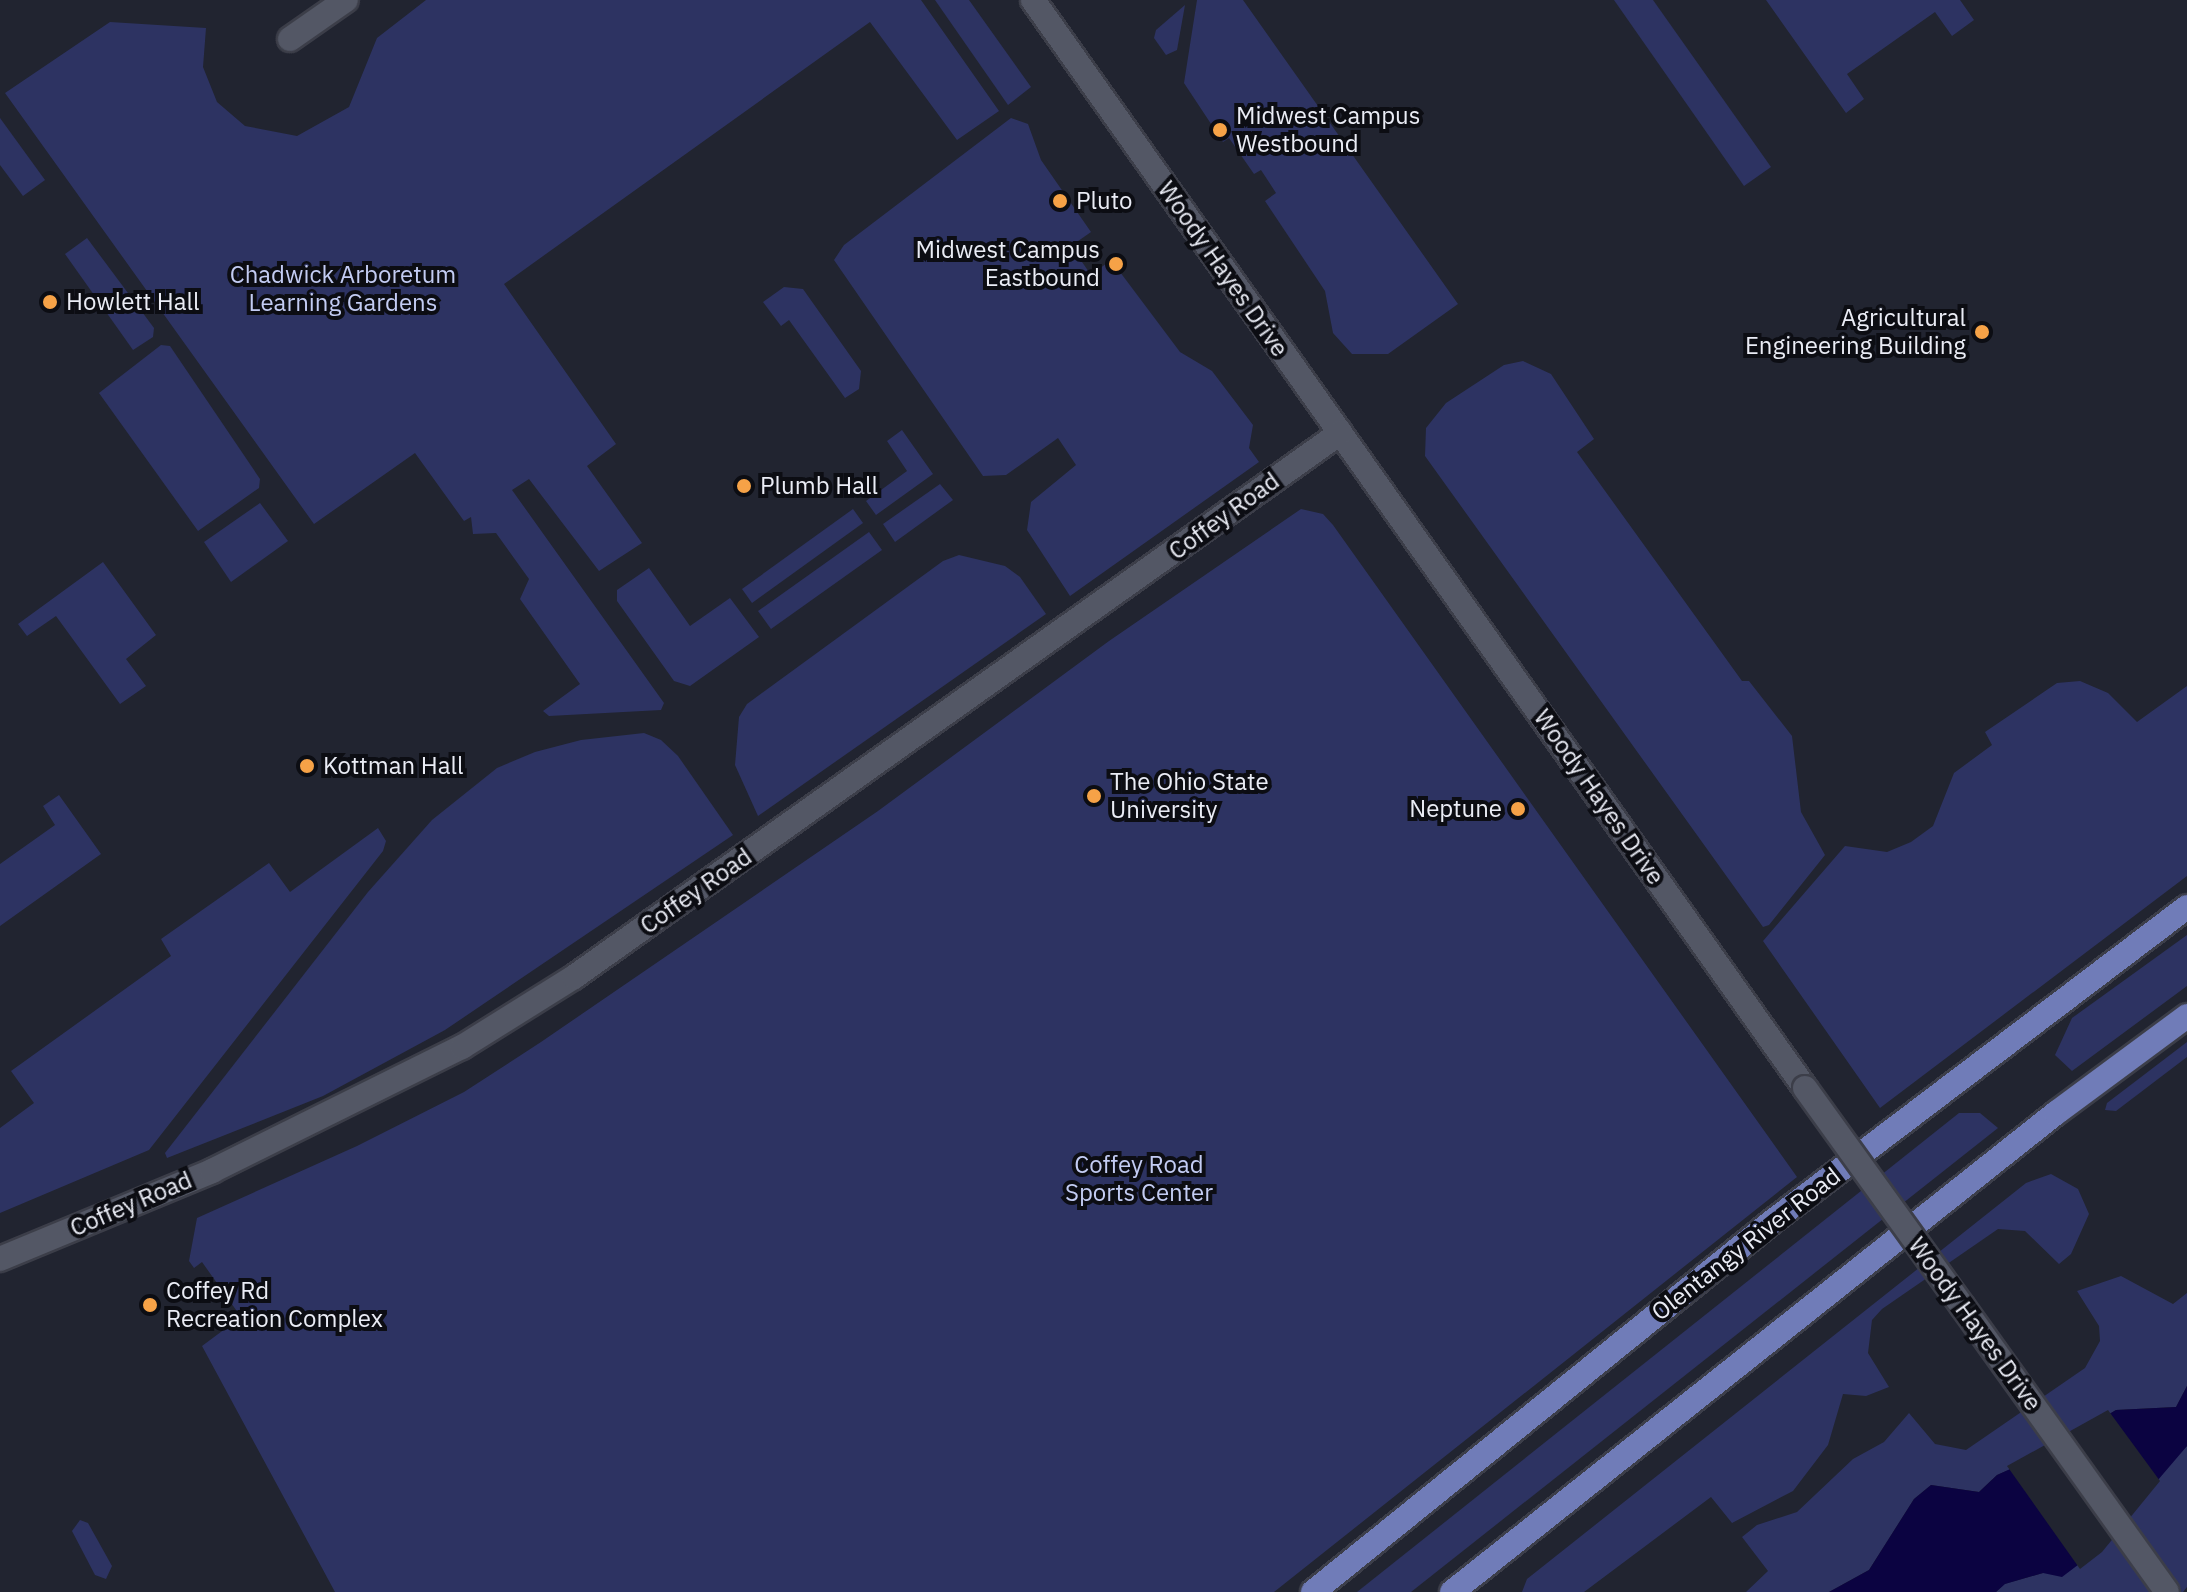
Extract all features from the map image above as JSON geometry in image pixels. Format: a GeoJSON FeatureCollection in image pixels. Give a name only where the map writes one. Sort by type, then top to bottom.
{"type":"FeatureCollection","features":[{"type":"Feature","properties":{"kind":"main road","name":"Olentangy River Road"},"geometry":{"type":"LineString","coordinates":[[1313,1592],[1774,1220],[2187,907]]}},
{"type":"Feature","properties":{"kind":"main road"},"geometry":{"type":"LineString","coordinates":[[1452,1592],[1944,1202],[2187,1016]]}},
{"type":"Feature","properties":{"kind":"street"},"geometry":{"type":"LineString","coordinates":[[290,39],[346,0]]}},
{"type":"Feature","properties":{"kind":"street","name":"Woody Hayes Drive"},"geometry":{"type":"LineString","coordinates":[[1033,0],[1805,1088],[2167,1592]]}},
{"type":"Feature","properties":{"kind":"street","name":"Coffey Road"},"geometry":{"type":"LineString","coordinates":[[0,1259],[212,1171],[462,1047],[574,977],[1340,433]]}},
{"type":"Feature","properties":{"kind":"green space","name":"Chadwick Arboretum Learning Gardens"},"geometry":{"type":"Polygon","coordinates":[[[426,0],[921,0],[999,111],[957,140],[870,22],[504,284],[616,444],[587,466],[642,543],[599,571],[529,479],[512,490],[664,703],[661,710],[549,716],[543,711],[580,684],[520,599],[529,579],[496,533],[473,534],[471,517],[464,521],[415,453],[314,524],[5,93],[110,22],[206,28],[203,67],[217,102],[245,126],[297,136],[349,107],[377,38],[426,0]]]}},
{"type":"Feature","properties":{"kind":"green space"},"geometry":{"type":"Polygon","coordinates":[[[935,0],[969,0],[1031,87],[1008,105],[935,0]]]}},
{"type":"Feature","properties":{"kind":"green space"},"geometry":{"type":"Polygon","coordinates":[[[1197,0],[1243,0],[1458,304],[1388,354],[1352,354],[1333,333],[1325,291],[1265,201],[1276,193],[1261,170],[1254,174],[1229,138],[1223,142],[1184,83],[1197,0]]]}},
{"type":"Feature","properties":{"kind":"green space"},"geometry":{"type":"Polygon","coordinates":[[[1614,0],[1653,0],[1771,167],[1744,186],[1614,0]]]}},
{"type":"Feature","properties":{"kind":"green space"},"geometry":{"type":"Polygon","coordinates":[[[1766,0],[1960,0],[1974,20],[1952,36],[1935,12],[1847,74],[1864,99],[1846,113],[1766,0]]]}},
{"type":"Feature","properties":{"kind":"green space"},"geometry":{"type":"Polygon","coordinates":[[[1185,5],[1177,50],[1166,55],[1154,38],[1156,30],[1185,5]]]}},
{"type":"Feature","properties":{"kind":"green space"},"geometry":{"type":"Polygon","coordinates":[[[0,118],[45,180],[23,196],[0,165],[0,118]]]}},
{"type":"Feature","properties":{"kind":"green space"},"geometry":{"type":"Polygon","coordinates":[[[1011,118],[1028,124],[1041,160],[1091,232],[1071,246],[1091,275],[1111,260],[1180,352],[1212,371],[1253,425],[1249,448],[1259,462],[1070,596],[1027,530],[1031,502],[1076,465],[1058,438],[1006,475],[983,476],[834,260],[844,245],[1011,118]]]}},
{"type":"Feature","properties":{"kind":"green space"},"geometry":{"type":"Polygon","coordinates":[[[87,238],[154,328],[153,337],[133,350],[65,254],[87,238]]]}},
{"type":"Feature","properties":{"kind":"green space"},"geometry":{"type":"Polygon","coordinates":[[[784,287],[803,289],[861,371],[859,389],[845,398],[789,320],[781,326],[763,302],[784,287]]]}},
{"type":"Feature","properties":{"kind":"green space"},"geometry":{"type":"Polygon","coordinates":[[[161,345],[170,346],[260,479],[259,488],[198,531],[99,393],[161,345]]]}},
{"type":"Feature","properties":{"kind":"green space"},"geometry":{"type":"Polygon","coordinates":[[[1523,361],[1551,374],[1594,439],[1577,452],[1742,681],[1749,681],[1792,736],[1801,812],[1825,855],[1769,925],[1763,927],[1425,456],[1426,428],[1446,403],[1504,365],[1523,361]]]}},
{"type":"Feature","properties":{"kind":"green space"},"geometry":{"type":"Polygon","coordinates":[[[902,430],[933,474],[876,515],[866,501],[907,471],[887,441],[902,430]]]}},
{"type":"Feature","properties":{"kind":"green space"},"geometry":{"type":"Polygon","coordinates":[[[940,484],[953,500],[895,542],[883,524],[940,484]]]}},
{"type":"Feature","properties":{"kind":"green space"},"geometry":{"type":"Polygon","coordinates":[[[260,503],[288,541],[231,582],[204,542],[260,503]]]}},
{"type":"Feature","properties":{"kind":"green space"},"geometry":{"type":"Polygon","coordinates":[[[853,509],[863,523],[752,603],[742,589],[853,509]]]}},
{"type":"Feature","properties":{"kind":"green space","name":"Coffey Road Sports Center"},"geometry":{"type":"Polygon","coordinates":[[[1301,509],[1323,514],[1333,525],[1797,1177],[1274,1592],[335,1592],[202,1346],[241,1317],[202,1262],[194,1268],[189,1261],[197,1218],[357,1146],[464,1092],[878,811],[1109,641],[1301,509]]]}},
{"type":"Feature","properties":{"kind":"green space"},"geometry":{"type":"Polygon","coordinates":[[[869,532],[882,550],[771,629],[758,611],[869,532]]]}},
{"type":"Feature","properties":{"kind":"green space"},"geometry":{"type":"Polygon","coordinates":[[[959,555],[1005,566],[1020,577],[1046,614],[758,816],[735,765],[739,717],[747,704],[943,561],[959,555]]]}},
{"type":"Feature","properties":{"kind":"green space"},"geometry":{"type":"Polygon","coordinates":[[[103,562],[156,635],[126,659],[146,686],[120,704],[56,616],[27,636],[18,624],[103,562]]]}},
{"type":"Feature","properties":{"kind":"green space"},"geometry":{"type":"Polygon","coordinates":[[[649,568],[690,626],[730,598],[759,637],[690,686],[674,681],[617,601],[617,590],[649,568]]]}},
{"type":"Feature","properties":{"kind":"green space"},"geometry":{"type":"Polygon","coordinates":[[[2080,681],[2108,693],[2137,722],[2187,686],[2187,876],[1880,1108],[1763,941],[1845,846],[1887,852],[1911,842],[1933,826],[1954,773],[1992,745],[1985,732],[2057,683],[2080,681]]]}},
{"type":"Feature","properties":{"kind":"green space"},"geometry":{"type":"Polygon","coordinates":[[[644,733],[661,740],[678,756],[733,835],[445,1030],[323,1096],[167,1158],[165,1153],[368,892],[432,820],[497,768],[535,752],[581,740],[644,733]]]}},
{"type":"Feature","properties":{"kind":"green space"},"geometry":{"type":"Polygon","coordinates":[[[59,795],[101,854],[0,926],[0,864],[55,825],[43,806],[59,795]]]}},
{"type":"Feature","properties":{"kind":"green space"},"geometry":{"type":"Polygon","coordinates":[[[378,828],[386,841],[383,851],[149,1150],[0,1213],[0,1128],[34,1103],[11,1071],[171,956],[161,939],[269,863],[290,892],[378,828]]]}},
{"type":"Feature","properties":{"kind":"green space"},"geometry":{"type":"Polygon","coordinates":[[[2187,935],[2187,986],[2072,1071],[2055,1055],[2072,1018],[2187,935]]]}},
{"type":"Feature","properties":{"kind":"green space"},"geometry":{"type":"Polygon","coordinates":[[[2187,1042],[2187,1057],[2116,1111],[2105,1110],[2107,1103],[2187,1042]]]}},
{"type":"Feature","properties":{"kind":"green space"},"geometry":{"type":"Polygon","coordinates":[[[1959,1113],[1980,1113],[1998,1128],[1411,1592],[1357,1592],[1959,1113]]]}},
{"type":"Feature","properties":{"kind":"green space"},"geometry":{"type":"Polygon","coordinates":[[[2051,1174],[2078,1189],[2089,1214],[2071,1254],[2059,1264],[2025,1231],[1998,1229],[1882,1309],[1872,1320],[1868,1353],[1889,1387],[1866,1396],[1843,1394],[1828,1445],[1793,1491],[1732,1523],[1711,1497],[1584,1592],[1522,1592],[1527,1579],[2026,1183],[2051,1174]]]}},
{"type":"Feature","properties":{"kind":"green space"},"geometry":{"type":"Polygon","coordinates":[[[2121,1276],[2173,1304],[2187,1293],[2187,1386],[2176,1407],[2116,1410],[2039,1457],[1997,1475],[1979,1492],[1931,1485],[1914,1499],[1869,1570],[1829,1592],[1746,1592],[1768,1571],[1742,1537],[1757,1525],[1797,1512],[1853,1459],[1884,1442],[1909,1413],[1935,1444],[1966,1450],[2085,1368],[2100,1341],[2099,1326],[2077,1291],[2121,1276]]]}},
{"type":"Feature","properties":{"kind":"green space"},"geometry":{"type":"Polygon","coordinates":[[[2187,1446],[2187,1587],[2183,1592],[1996,1592],[2004,1584],[2043,1573],[2187,1446]]]}},
{"type":"Feature","properties":{"kind":"green space"},"geometry":{"type":"Polygon","coordinates":[[[80,1520],[88,1523],[112,1566],[106,1579],[95,1575],[72,1531],[80,1520]]]}},
{"type":"Feature","properties":{"kind":"shaded area"},"geometry":{"type":"Polygon","coordinates":[[[2187,1386],[2187,1446],[2099,1549],[2062,1577],[2043,1573],[2005,1584],[1996,1592],[1829,1592],[1869,1570],[1914,1499],[1931,1485],[1979,1492],[1997,1475],[2039,1456],[2116,1410],[2176,1407],[2187,1386]]]}},
{"type":"Feature","properties":{"kind":"pier"},"geometry":{"type":"Polygon","coordinates":[[[2108,1410],[2160,1481],[2102,1552],[2080,1569],[2007,1466],[2108,1410]]]}},
{"type":"Feature","properties":{"kind":"place","name":"Midwest Campus Westbound"},"geometry":{"type":"Point","coordinates":[1220,130]}},
{"type":"Feature","properties":{"kind":"place","name":"Pluto"},"geometry":{"type":"Point","coordinates":[1060,201]}},
{"type":"Feature","properties":{"kind":"place","name":"Midwest Campus Eastbound"},"geometry":{"type":"Point","coordinates":[1116,264]}},
{"type":"Feature","properties":{"kind":"place","name":"Howlett Hall"},"geometry":{"type":"Point","coordinates":[50,302]}},
{"type":"Feature","properties":{"kind":"place","name":"Agricultural Engineering Building"},"geometry":{"type":"Point","coordinates":[1982,332]}},
{"type":"Feature","properties":{"kind":"place","name":"Plumb Hall"},"geometry":{"type":"Point","coordinates":[744,486]}},
{"type":"Feature","properties":{"kind":"place","name":"Kottman Hall"},"geometry":{"type":"Point","coordinates":[307,766]}},
{"type":"Feature","properties":{"kind":"place","name":"The Ohio State University"},"geometry":{"type":"Point","coordinates":[1094,796]}},
{"type":"Feature","properties":{"kind":"place","name":"Neptune"},"geometry":{"type":"Point","coordinates":[1518,809]}},
{"type":"Feature","properties":{"kind":"place","name":"Coffey Rd Recreation Complex"},"geometry":{"type":"Point","coordinates":[150,1305]}}]}
